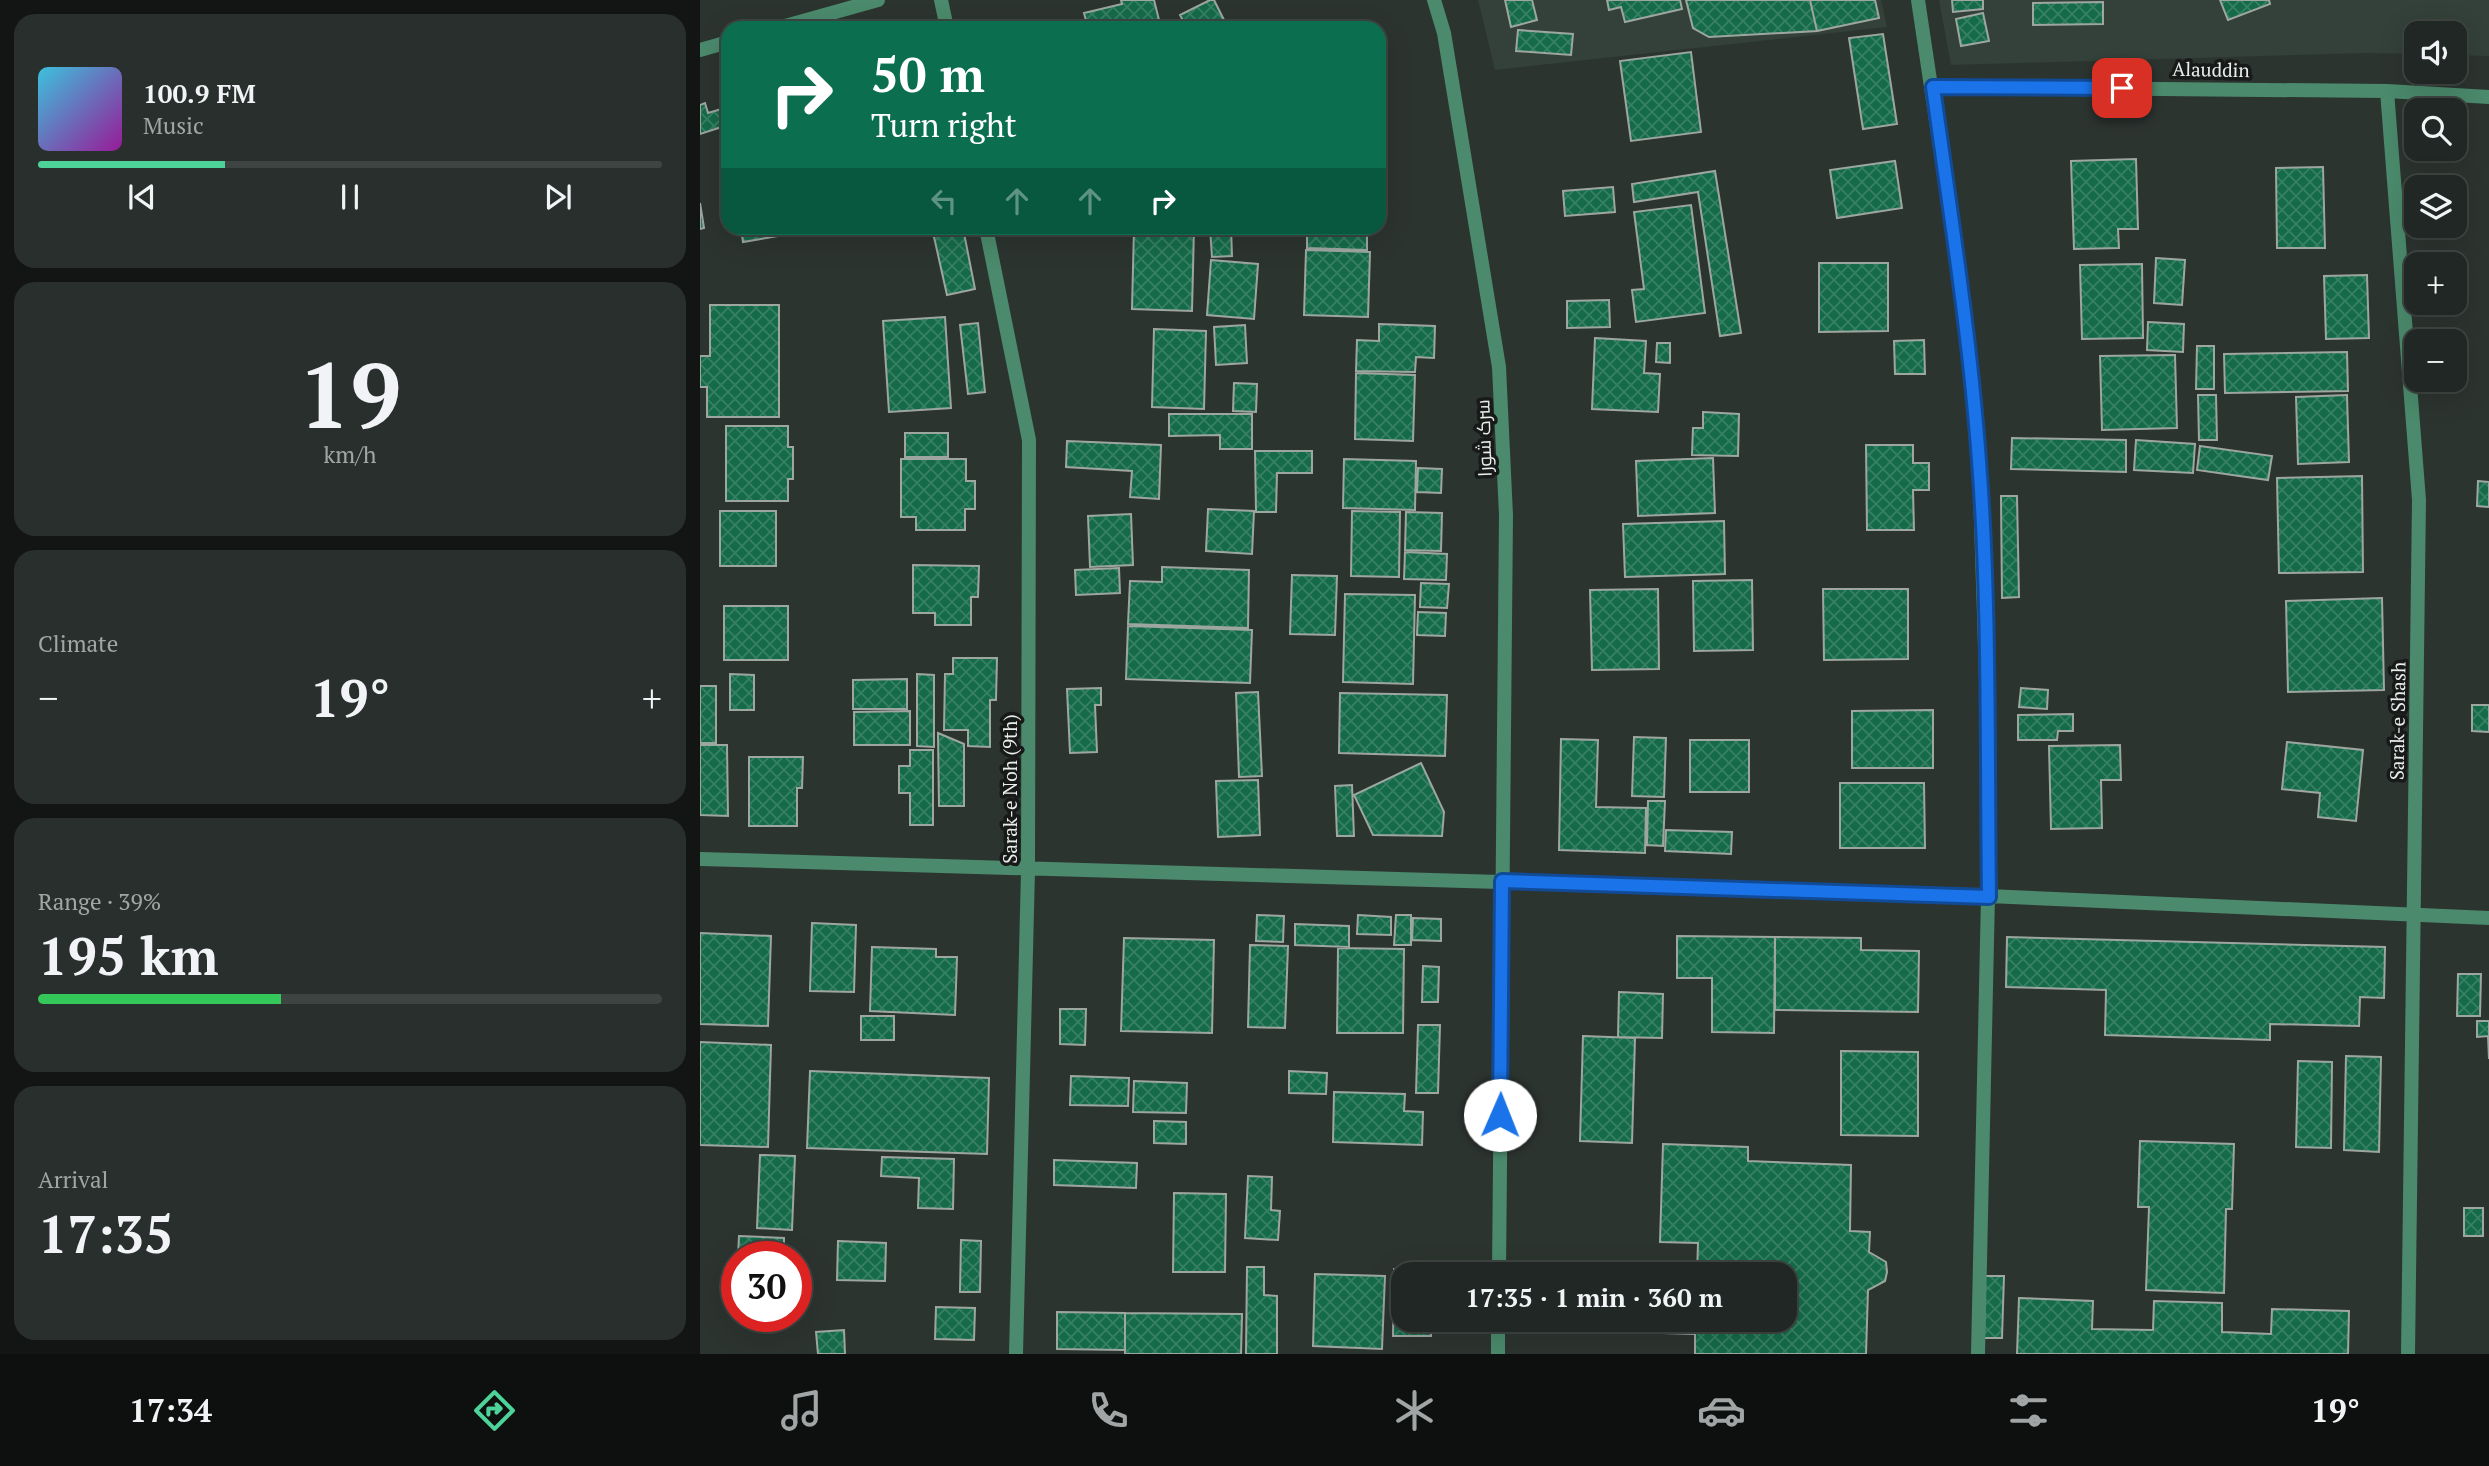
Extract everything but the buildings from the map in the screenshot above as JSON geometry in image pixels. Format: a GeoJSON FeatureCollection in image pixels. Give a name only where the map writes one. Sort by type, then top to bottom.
{"type":"FeatureCollection","features":[{"type":"Feature","properties":{"kind":"street"},"geometry":{"type":"LineString","coordinates":[[803,21],[878,0]]}},
{"type":"Feature","properties":{"kind":"street"},"geometry":{"type":"LineString","coordinates":[[941,0],[946,21]]}},
{"type":"Feature","properties":{"kind":"street","name":"سرک شورا"},"geometry":{"type":"LineString","coordinates":[[1434,0],[1444,33],[1499,368],[1506,515],[1499,1262]]}},
{"type":"Feature","properties":{"kind":"street"},"geometry":{"type":"LineString","coordinates":[[1918,0],[1961,287],[1979,461],[1989,897],[1978,1354]]}},
{"type":"Feature","properties":{"kind":"street"},"geometry":{"type":"LineString","coordinates":[[700,50],[721,44]]}},
{"type":"Feature","properties":{"kind":"street","name":"Alauddin"},"geometry":{"type":"LineString","coordinates":[[1933,87],[2387,90],[2489,97]]}},
{"type":"Feature","properties":{"kind":"street","name":"Sarak-e Shash"},"geometry":{"type":"LineString","coordinates":[[2387,90],[2419,500],[2408,1354]]}},
{"type":"Feature","properties":{"kind":"street","name":"Sarak-e Noh (9th)"},"geometry":{"type":"LineString","coordinates":[[987,235],[1029,440],[1028,871],[1016,1354]]}},
{"type":"Feature","properties":{"kind":"street"},"geometry":{"type":"LineString","coordinates":[[700,859],[1028,871],[1502,881],[1989,897],[2489,918]]}},
{"type":"Feature","properties":{"kind":"street"},"geometry":{"type":"LineString","coordinates":[[1498,1332],[1498,1354]]}},
{"type":"Feature","properties":{"kind":"shaded area"},"geometry":{"type":"Polygon","coordinates":[[[1478,0],[1881,0],[1887,27],[1495,70],[1478,0]]]}},
{"type":"Feature","properties":{"kind":"shaded area"},"geometry":{"type":"Polygon","coordinates":[[[1939,0],[2489,0],[2489,56],[2467,55],[2467,21],[2404,21],[2404,54],[1951,65],[1939,0]]]}},
{"type":"Feature","properties":{"kind":"route"},"geometry":{"type":"LineString","coordinates":[[1500,1115],[1502,881],[1989,897],[1979,461],[1961,287],[1933,87],[2122,88]]}}]}
